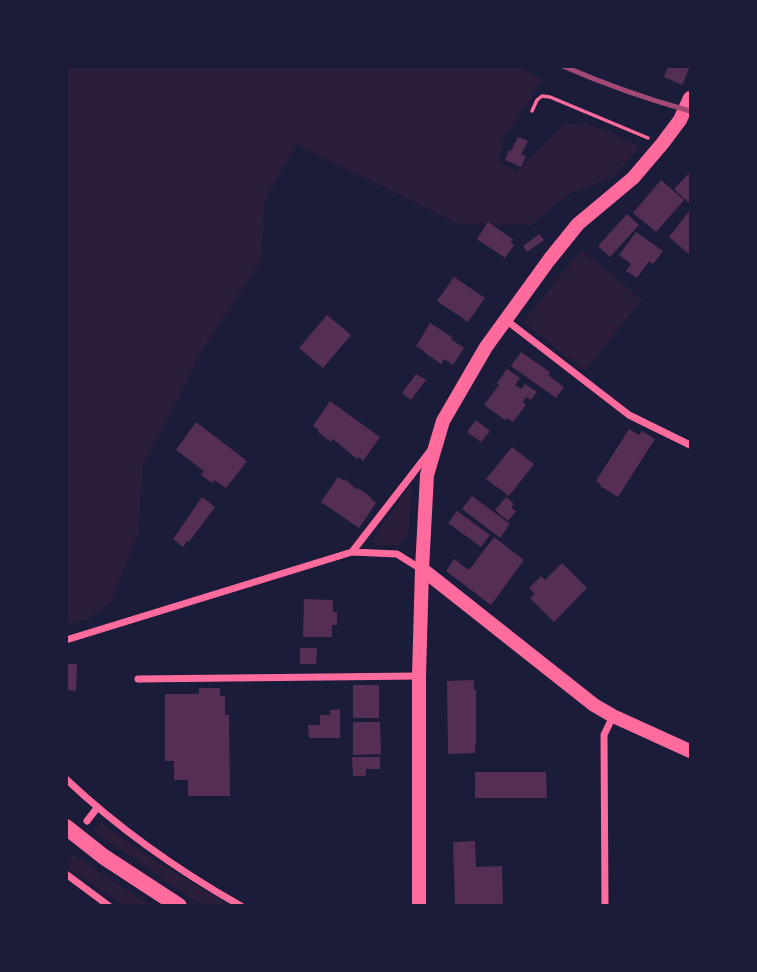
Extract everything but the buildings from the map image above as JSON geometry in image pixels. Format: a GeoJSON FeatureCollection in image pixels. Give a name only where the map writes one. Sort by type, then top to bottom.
{"type":"FeatureCollection","features":[{"type":"Feature","properties":{"kind":"highway"},"geometry":{"type":"LineString","coordinates":[[66,827],[104,857],[179,905]]}},
{"type":"Feature","properties":{"kind":"main road"},"geometry":{"type":"LineString","coordinates":[[419,905],[422,569],[427,475],[435,443],[443,421],[486,347],[578,224],[633,178],[662,144],[680,120],[691,97]]}},
{"type":"Feature","properties":{"kind":"main road"},"geometry":{"type":"LineString","coordinates":[[422,569],[594,705],[691,751]]}},
{"type":"Feature","properties":{"kind":"street"},"geometry":{"type":"LineString","coordinates":[[506,320],[629,415],[691,445]]}},
{"type":"Feature","properties":{"kind":"street"},"geometry":{"type":"LineString","coordinates":[[352,552],[435,443]]}},
{"type":"Feature","properties":{"kind":"street"},"geometry":{"type":"LineString","coordinates":[[66,640],[352,552],[397,554],[422,569]]}},
{"type":"Feature","properties":{"kind":"street"},"geometry":{"type":"LineString","coordinates":[[138,679],[419,676]]}},
{"type":"Feature","properties":{"kind":"street"},"geometry":{"type":"LineString","coordinates":[[605,905],[604,735],[613,716]]}},
{"type":"Feature","properties":{"kind":"street"},"geometry":{"type":"LineString","coordinates":[[66,779],[97,808],[180,868],[241,905]]}},
{"type":"Feature","properties":{"kind":"street"},"geometry":{"type":"LineString","coordinates":[[87,821],[97,808]]}},
{"type":"Feature","properties":{"kind":"street"},"geometry":{"type":"LineString","coordinates":[[66,874],[109,905]]}},
{"type":"Feature","properties":{"kind":"path"},"geometry":{"type":"LineString","coordinates":[[532,111],[542,96],[550,97],[662,144]]}},
{"type":"Feature","properties":{"kind":"shaded area"},"geometry":{"type":"Polygon","coordinates":[[[67,67],[518,67],[543,80],[503,140],[499,162],[517,172],[562,125],[584,123],[611,132],[640,148],[613,177],[567,195],[531,225],[460,225],[296,144],[265,201],[261,261],[201,352],[143,466],[138,535],[111,602],[87,620],[67,623],[67,67]]]}},
{"type":"Feature","properties":{"kind":"shaded area"},"geometry":{"type":"Polygon","coordinates":[[[582,250],[642,300],[585,371],[523,322],[582,250]]]}},
{"type":"Feature","properties":{"kind":"shaded area"},"geometry":{"type":"Polygon","coordinates":[[[412,483],[407,536],[399,545],[378,546],[374,542],[375,535],[412,483]]]}},
{"type":"Feature","properties":{"kind":"shaded area"},"geometry":{"type":"Polygon","coordinates":[[[100,822],[142,852],[228,905],[206,905],[195,901],[93,831],[100,822]]]}},
{"type":"Feature","properties":{"kind":"shaded area"},"geometry":{"type":"Polygon","coordinates":[[[74,855],[150,905],[123,905],[67,867],[74,855]]]}},
{"type":"Feature","properties":{"kind":"railway"},"geometry":{"type":"LineString","coordinates":[[563,66],[626,91],[690,111]]}}]}
